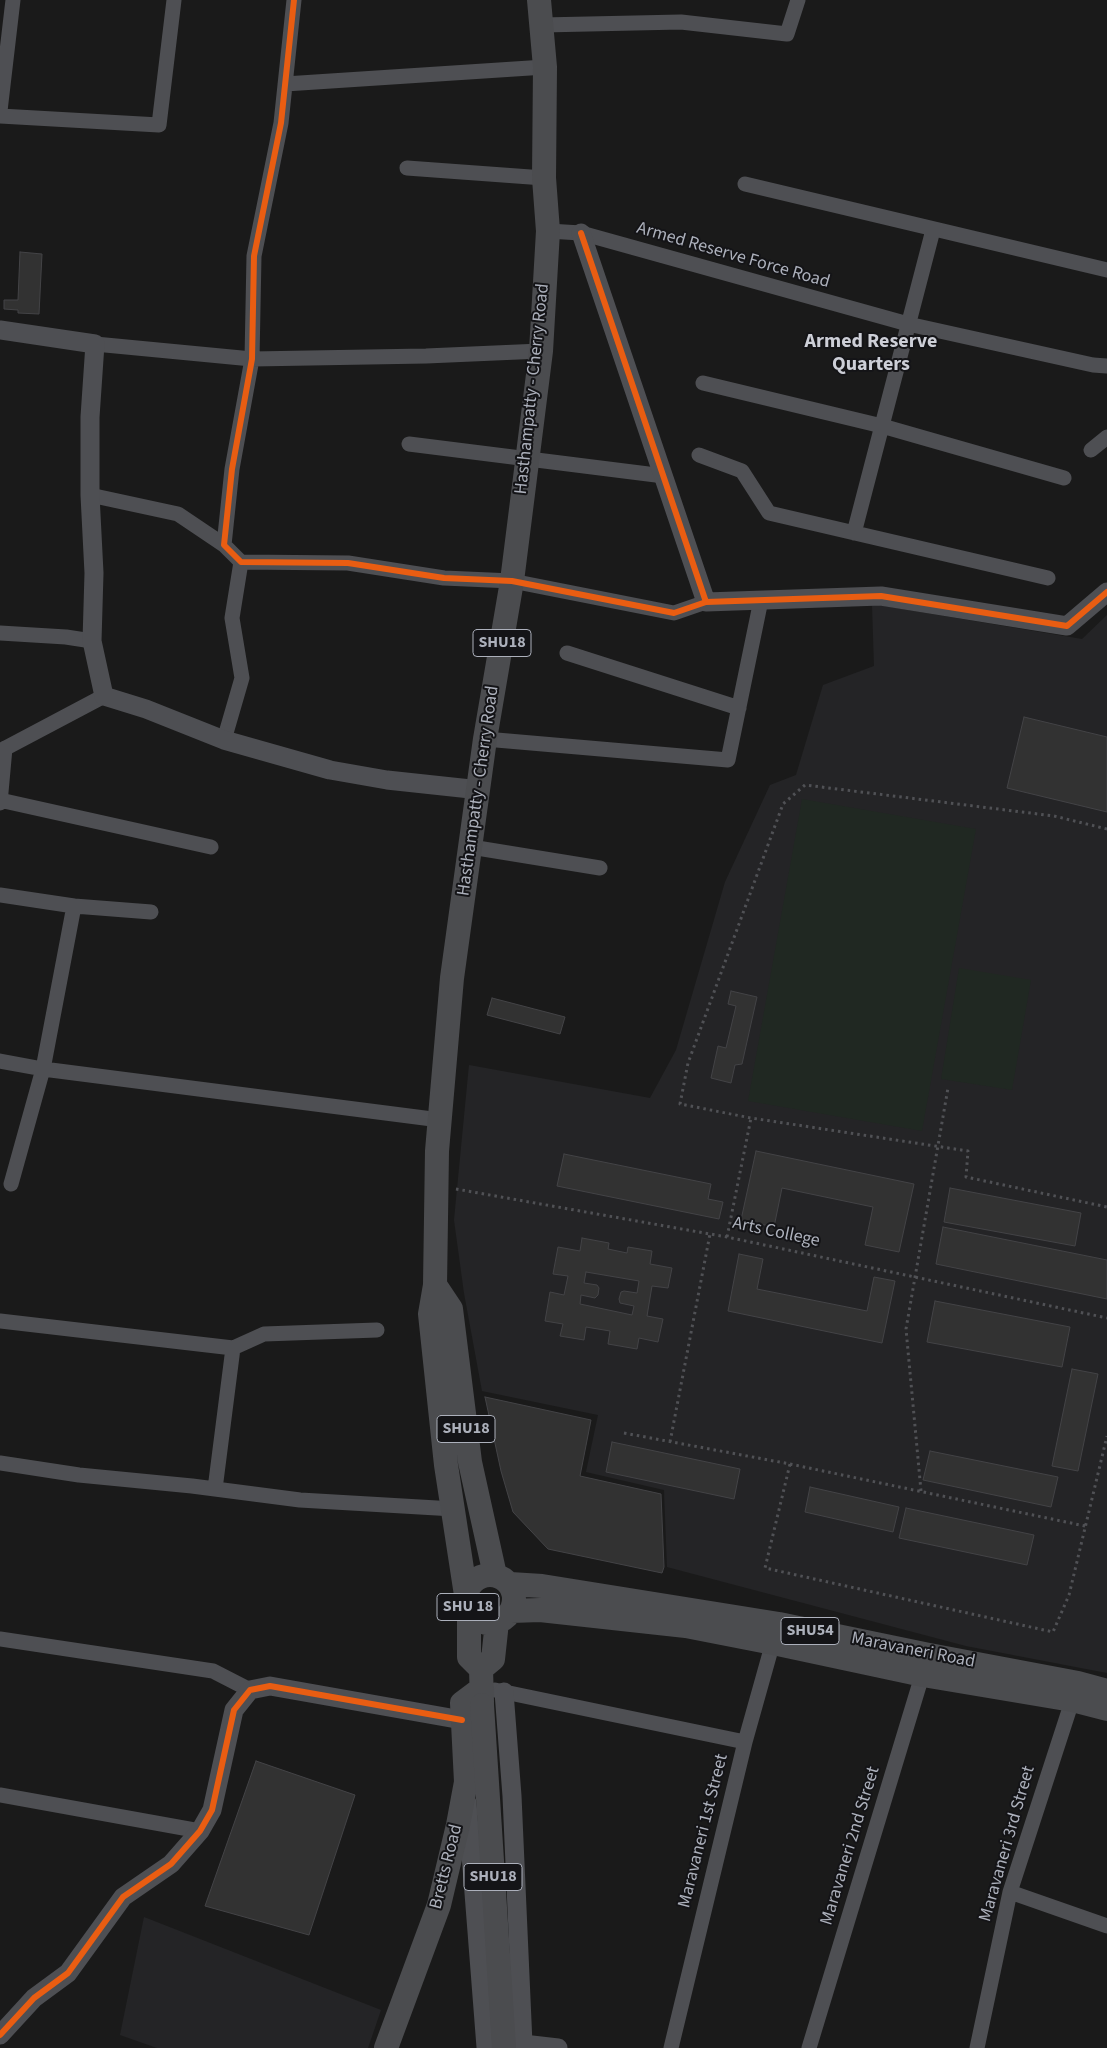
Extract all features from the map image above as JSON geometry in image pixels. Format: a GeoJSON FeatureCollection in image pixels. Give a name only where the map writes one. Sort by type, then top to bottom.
{"type":"FeatureCollection","features":[{"type":"Feature","properties":{"kind":"main road","name":"Hasthampatty - Cherry Road"},"geometry":{"type":"LineString","coordinates":[[487,1689],[469,1657],[468,1603],[446,1465],[430,1314],[435,1285],[435,1231],[438,1186],[437,1151],[452,978],[480,790],[485,739],[512,581],[541,351],[548,231],[544,178],[545,67],[539,0]]}},
{"type":"Feature","properties":{"kind":"main road","name":"SHU18"},"geometry":{"type":"LineString","coordinates":[[435,1285],[451,1310],[470,1462],[502,1580]]}},
{"type":"Feature","properties":{"kind":"main road","name":"SHU 18"},"geometry":{"type":"LineString","coordinates":[[480,1577],[502,1580],[515,1599],[504,1617],[489,1624],[481,1622],[468,1603],[473,1582],[480,1577]]}},
{"type":"Feature","properties":{"kind":"main road","name":"Maravaneri Road"},"geometry":{"type":"LineString","coordinates":[[502,1580],[561,1589],[926,1665],[1075,1691],[1107,1691]]}},
{"type":"Feature","properties":{"kind":"main road","name":"Maravaneri Road"},"geometry":{"type":"LineString","coordinates":[[504,1617],[540,1610],[686,1626],[776,1633]]}},
{"type":"Feature","properties":{"kind":"main road"},"geometry":{"type":"LineString","coordinates":[[487,1689],[504,1617]]}},
{"type":"Feature","properties":{"kind":"main road","name":"SHU18"},"geometry":{"type":"LineString","coordinates":[[487,1689],[504,2047]]}},
{"type":"Feature","properties":{"kind":"main road","name":"Bretts Road"},"geometry":{"type":"LineString","coordinates":[[386,2048],[439,1905],[466,1782],[462,1703],[487,1689]]}},
{"type":"Feature","properties":{"kind":"main road","name":"Maravaneri Road"},"geometry":{"type":"LineString","coordinates":[[1075,1691],[1107,1709]]}},
{"type":"Feature","properties":{"kind":"street"},"geometry":{"type":"LineString","coordinates":[[0,111],[13,0]]}},
{"type":"Feature","properties":{"kind":"street"},"geometry":{"type":"LineString","coordinates":[[0,116],[159,125],[174,0]]}},
{"type":"Feature","properties":{"kind":"street"},"geometry":{"type":"LineString","coordinates":[[224,546],[232,469],[252,358],[254,256],[281,124],[294,0]]}},
{"type":"Feature","properties":{"kind":"street"},"geometry":{"type":"LineString","coordinates":[[542,25],[681,22],[787,34],[798,0]]}},
{"type":"Feature","properties":{"kind":"street"},"geometry":{"type":"LineString","coordinates":[[286,84],[545,67]]}},
{"type":"Feature","properties":{"kind":"street"},"geometry":{"type":"LineString","coordinates":[[407,168],[544,178]]}},
{"type":"Feature","properties":{"kind":"street"},"geometry":{"type":"LineString","coordinates":[[745,184],[1107,270]]}},
{"type":"Feature","properties":{"kind":"street"},"geometry":{"type":"LineString","coordinates":[[854,533],[933,230]]}},
{"type":"Feature","properties":{"kind":"street","name":"Armed Reserve Force Road"},"geometry":{"type":"LineString","coordinates":[[548,231],[581,233],[908,324],[1093,365],[1107,366]]}},
{"type":"Feature","properties":{"kind":"street"},"geometry":{"type":"LineString","coordinates":[[581,233],[706,602]]}},
{"type":"Feature","properties":{"kind":"street"},"geometry":{"type":"LineString","coordinates":[[0,330],[95,344],[252,358],[426,356],[541,351]]}},
{"type":"Feature","properties":{"kind":"street"},"geometry":{"type":"LineString","coordinates":[[95,344],[90,417],[90,495],[94,573],[92,641],[104,696]]}},
{"type":"Feature","properties":{"kind":"street"},"geometry":{"type":"LineString","coordinates":[[703,383],[882,426],[1064,478]]}},
{"type":"Feature","properties":{"kind":"street"},"geometry":{"type":"LineString","coordinates":[[1091,450],[1107,437]]}},
{"type":"Feature","properties":{"kind":"street"},"geometry":{"type":"LineString","coordinates":[[409,444],[664,476]]}},
{"type":"Feature","properties":{"kind":"street"},"geometry":{"type":"LineString","coordinates":[[699,455],[742,471],[769,513],[1048,578]]}},
{"type":"Feature","properties":{"kind":"street"},"geometry":{"type":"LineString","coordinates":[[90,495],[178,514],[224,546],[241,562],[348,563],[444,578],[512,581],[674,614],[706,602],[881,596],[1067,626],[1107,592]]}},
{"type":"Feature","properties":{"kind":"street"},"geometry":{"type":"LineString","coordinates":[[224,740],[242,678],[232,618],[241,562]]}},
{"type":"Feature","properties":{"kind":"street"},"geometry":{"type":"LineString","coordinates":[[485,739],[728,760],[761,600]]}},
{"type":"Feature","properties":{"kind":"street"},"geometry":{"type":"LineString","coordinates":[[0,633],[66,637],[92,641]]}},
{"type":"Feature","properties":{"kind":"street"},"geometry":{"type":"LineString","coordinates":[[567,653],[739,708]]}},
{"type":"Feature","properties":{"kind":"street"},"geometry":{"type":"LineString","coordinates":[[211,847],[0,801],[2,750],[104,696],[224,740],[330,770],[387,780],[480,790]]}},
{"type":"Feature","properties":{"kind":"street"},"geometry":{"type":"LineString","coordinates":[[471,847],[600,868]]}},
{"type":"Feature","properties":{"kind":"street"},"geometry":{"type":"LineString","coordinates":[[0,895],[74,906],[151,912]]}},
{"type":"Feature","properties":{"kind":"street"},"geometry":{"type":"LineString","coordinates":[[11,1184],[43,1068],[74,906]]}},
{"type":"Feature","properties":{"kind":"street"},"geometry":{"type":"LineString","coordinates":[[0,1061],[440,1120]]}},
{"type":"Feature","properties":{"kind":"street"},"geometry":{"type":"LineString","coordinates":[[0,1321],[233,1348],[264,1334],[377,1330]]}},
{"type":"Feature","properties":{"kind":"street"},"geometry":{"type":"LineString","coordinates":[[214,1489],[233,1348]]}},
{"type":"Feature","properties":{"kind":"street"},"geometry":{"type":"LineString","coordinates":[[0,1463],[79,1475],[300,1500],[454,1509]]}},
{"type":"Feature","properties":{"kind":"street","name":"Maravaneri 1st Street"},"geometry":{"type":"LineString","coordinates":[[671,2048],[745,1742],[776,1633]]}},
{"type":"Feature","properties":{"kind":"street"},"geometry":{"type":"LineString","coordinates":[[0,1639],[214,1671],[250,1690],[270,1686],[462,1720]]}},
{"type":"Feature","properties":{"kind":"street","name":"Maravaneri 2nd Street"},"geometry":{"type":"LineString","coordinates":[[809,2048],[926,1665]]}},
{"type":"Feature","properties":{"kind":"street"},"geometry":{"type":"LineString","coordinates":[[487,1689],[745,1742]]}},
{"type":"Feature","properties":{"kind":"street"},"geometry":{"type":"LineString","coordinates":[[0,2034],[34,1998],[68,1973],[123,1897],[171,1864],[200,1831],[212,1810],[234,1710],[250,1690]]}},
{"type":"Feature","properties":{"kind":"street","name":"Maravaneri 3rd Street"},"geometry":{"type":"LineString","coordinates":[[978,2048],[1010,1892],[1075,1691]]}},
{"type":"Feature","properties":{"kind":"street"},"geometry":{"type":"LineString","coordinates":[[466,1782],[504,2047],[558,2048]]}},
{"type":"Feature","properties":{"kind":"street"},"geometry":{"type":"LineString","coordinates":[[0,1795],[200,1831]]}},
{"type":"Feature","properties":{"kind":"street"},"geometry":{"type":"LineString","coordinates":[[1010,1892],[1107,1926]]}},
{"type":"Feature","properties":{"kind":"path"},"geometry":{"type":"LineString","coordinates":[[1107,829],[1054,816],[805,785],[783,804],[688,1063],[680,1104],[751,1118],[968,1151],[966,1176],[1107,1207]]}},
{"type":"Feature","properties":{"kind":"path"},"geometry":{"type":"LineString","coordinates":[[921,1491],[906,1328],[948,1088]]}},
{"type":"Feature","properties":{"kind":"path"},"geometry":{"type":"LineString","coordinates":[[727,1237],[751,1118]]}},
{"type":"Feature","properties":{"kind":"path"},"geometry":{"type":"LineString","coordinates":[[670,1442],[710,1234]]}},
{"type":"Feature","properties":{"kind":"path"},"geometry":{"type":"LineString","coordinates":[[624,1434],[790,1464],[1085,1526]]}},
{"type":"Feature","properties":{"kind":"path"},"geometry":{"type":"LineString","coordinates":[[790,1464],[765,1568],[1053,1632],[1069,1595],[1107,1436]]}},
{"type":"Feature","properties":{"kind":"shaded area"},"geometry":{"type":"Polygon","coordinates":[[[872,604],[1082,639],[1107,615],[1107,1673],[966,1646],[667,1567],[664,1490],[586,1472],[598,1415],[482,1391],[464,1293],[454,1220],[469,1065],[650,1098],[676,1050],[725,882],[770,785],[796,775],[823,685],[874,666],[872,604]]]}},
{"type":"Feature","properties":{"kind":"shaded area"},"geometry":{"type":"Polygon","coordinates":[[[802,799],[976,829],[922,1131],[748,1101],[802,799]]]}},
{"type":"Feature","properties":{"kind":"shaded area"},"geometry":{"type":"Polygon","coordinates":[[[959,968],[1031,980],[1012,1090],[941,1079],[959,968]]]}},
{"type":"Feature","properties":{"kind":"shaded area"},"geometry":{"type":"Polygon","coordinates":[[[144,1917],[381,2010],[368,2048],[157,2048],[120,2035],[144,1917]]]}},
{"type":"Feature","properties":{"kind":"building"},"geometry":{"type":"Polygon","coordinates":[[[20,252],[42,254],[39,314],[18,313],[18,310],[4,309],[4,300],[18,300],[20,252]]]}},
{"type":"Feature","properties":{"kind":"building"},"geometry":{"type":"Polygon","coordinates":[[[1024,717],[1107,737],[1107,812],[1007,788],[1024,717]]]}},
{"type":"Feature","properties":{"kind":"building"},"geometry":{"type":"Polygon","coordinates":[[[731,991],[757,997],[742,1064],[735,1065],[731,1083],[711,1078],[718,1046],[726,1048],[736,1006],[728,1004],[731,991]]]}},
{"type":"Feature","properties":{"kind":"building"},"geometry":{"type":"Polygon","coordinates":[[[492,998],[565,1017],[560,1034],[487,1015],[492,998]]]}},
{"type":"Feature","properties":{"kind":"building"},"geometry":{"type":"Polygon","coordinates":[[[756,1151],[914,1184],[899,1252],[865,1245],[873,1207],[782,1188],[774,1227],[741,1220],[756,1151]]]}},
{"type":"Feature","properties":{"kind":"building"},"geometry":{"type":"Polygon","coordinates":[[[564,1154],[711,1184],[708,1199],[723,1202],[719,1219],[557,1186],[564,1154]]]}},
{"type":"Feature","properties":{"kind":"building"},"geometry":{"type":"Polygon","coordinates":[[[950,1188],[1081,1213],[1075,1246],[944,1222],[950,1188]]]}},
{"type":"Feature","properties":{"kind":"building"},"geometry":{"type":"Polygon","coordinates":[[[943,1227],[1107,1260],[1107,1299],[936,1264],[943,1227]]]}},
{"type":"Feature","properties":{"kind":"building"},"geometry":{"type":"Polygon","coordinates":[[[582,1238],[609,1243],[608,1249],[627,1253],[628,1247],[652,1251],[650,1264],[672,1268],[668,1288],[652,1286],[647,1316],[663,1319],[658,1342],[639,1338],[637,1349],[608,1344],[610,1331],[586,1327],[584,1340],[560,1336],[563,1324],[545,1321],[550,1292],[564,1295],[568,1276],[553,1274],[558,1247],[580,1251],[582,1238]],[[586,1272],[584,1283],[597,1285],[599,1288],[598,1295],[595,1298],[581,1295],[580,1304],[632,1315],[634,1306],[620,1303],[619,1299],[621,1292],[624,1291],[637,1293],[639,1281],[586,1272]]]}},
{"type":"Feature","properties":{"kind":"building"},"geometry":{"type":"Polygon","coordinates":[[[739,1254],[763,1259],[757,1289],[867,1311],[874,1277],[895,1281],[882,1343],[728,1311],[739,1254]]]}},
{"type":"Feature","properties":{"kind":"building"},"geometry":{"type":"Polygon","coordinates":[[[935,1301],[1070,1327],[1062,1367],[927,1342],[935,1301]]]}},
{"type":"Feature","properties":{"kind":"building"},"geometry":{"type":"Polygon","coordinates":[[[1072,1369],[1098,1374],[1078,1471],[1052,1466],[1072,1369]]]}},
{"type":"Feature","properties":{"kind":"building"},"geometry":{"type":"Polygon","coordinates":[[[485,1397],[591,1420],[580,1476],[661,1494],[664,1567],[662,1573],[548,1549],[513,1512],[501,1471],[485,1397]]]}},
{"type":"Feature","properties":{"kind":"building"},"geometry":{"type":"Polygon","coordinates":[[[612,1442],[740,1469],[734,1499],[606,1472],[612,1442]]]}},
{"type":"Feature","properties":{"kind":"building"},"geometry":{"type":"Polygon","coordinates":[[[930,1451],[1058,1477],[1051,1507],[923,1480],[930,1451]]]}},
{"type":"Feature","properties":{"kind":"building"},"geometry":{"type":"Polygon","coordinates":[[[810,1487],[899,1507],[893,1532],[805,1512],[810,1487]]]}},
{"type":"Feature","properties":{"kind":"building"},"geometry":{"type":"Polygon","coordinates":[[[906,1508],[1034,1535],[1027,1565],[899,1538],[906,1508]]]}},
{"type":"Feature","properties":{"kind":"building"},"geometry":{"type":"Polygon","coordinates":[[[256,1761],[355,1795],[309,1935],[205,1906],[256,1761]]]}},
{"type":"Feature","properties":{"kind":"cycle path"},"geometry":{"type":"LineString","coordinates":[[294,0],[281,123],[254,256],[252,359],[232,469],[224,545],[241,562],[348,563],[444,578],[512,581],[674,613],[706,602]]}},
{"type":"Feature","properties":{"kind":"cycle path"},"geometry":{"type":"LineString","coordinates":[[581,233],[706,602],[881,596],[1067,626],[1107,592]]}},
{"type":"Feature","properties":{"kind":"cycle path"},"geometry":{"type":"LineString","coordinates":[[0,2035],[34,1998],[68,1973],[123,1897],[171,1864],[200,1831],[212,1810],[234,1710],[250,1690],[270,1686],[462,1720]]}},
{"type":"Feature","properties":{"kind":"district","name":"Armed Reserve Quarters"},"geometry":{"type":"Point","coordinates":[871,354]}}]}
